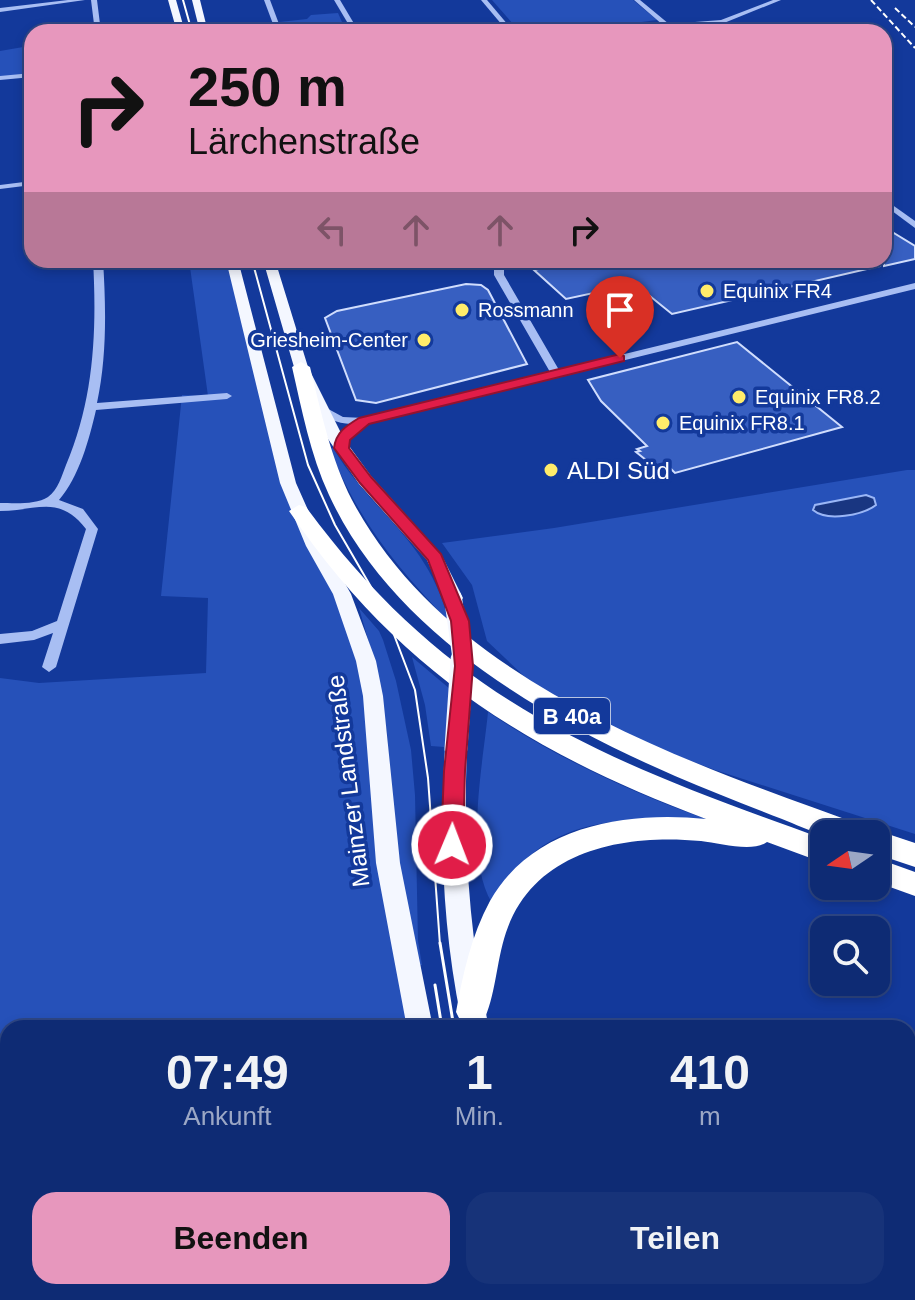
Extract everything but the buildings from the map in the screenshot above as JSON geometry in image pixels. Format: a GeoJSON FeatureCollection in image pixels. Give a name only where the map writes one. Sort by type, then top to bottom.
{"type":"FeatureCollection","features":[{"type":"Feature","properties":{"kind":"highway","name":"B 40a"},"geometry":{"type":"LineString","coordinates":[[301,367],[319,444],[349,514],[375,556],[440,624],[522,685],[577,719],[711,780],[817,820]]}},
{"type":"Feature","properties":{"kind":"highway","name":"B 40a"},"geometry":{"type":"LineString","coordinates":[[299,511],[339,568],[402,634],[434,661],[533,729],[591,760],[650,785],[810,846]]}},
{"type":"Feature","properties":{"kind":"highway"},"geometry":{"type":"LineString","coordinates":[[474,1020],[484,951],[497,915],[516,888],[538,865],[569,845],[599,834],[637,828],[678,827],[791,840],[810,846]]}},
{"type":"Feature","properties":{"kind":"highway"},"geometry":{"type":"LineString","coordinates":[[890,847],[915,855]]}},
{"type":"Feature","properties":{"kind":"highway"},"geometry":{"type":"LineString","coordinates":[[890,875],[915,884]]}},
{"type":"Feature","properties":{"kind":"main road"},"geometry":{"type":"LineString","coordinates":[[172,0],[179,24]]}},
{"type":"Feature","properties":{"kind":"main road"},"geometry":{"type":"LineString","coordinates":[[196,0],[202,24]]}},
{"type":"Feature","properties":{"kind":"main road","name":"Mainzer Landstraße"},"geometry":{"type":"LineString","coordinates":[[234,268],[280,457],[299,511],[346,604],[366,661],[373,696],[388,863],[418,1020]]}},
{"type":"Feature","properties":{"kind":"main road"},"geometry":{"type":"LineString","coordinates":[[271,268],[301,367],[316,402],[341,448],[365,480],[435,558],[460,621],[464,666],[456,748],[452,845],[474,1020]]}},
{"type":"Feature","properties":{"kind":"street"},"geometry":{"type":"LineString","coordinates":[[0,10],[82,0]]}},
{"type":"Feature","properties":{"kind":"street"},"geometry":{"type":"LineString","coordinates":[[94,0],[97,24]]}},
{"type":"Feature","properties":{"kind":"street"},"geometry":{"type":"LineString","coordinates":[[267,0],[276,24]]}},
{"type":"Feature","properties":{"kind":"street"},"geometry":{"type":"LineString","coordinates":[[337,0],[351,24]]}},
{"type":"Feature","properties":{"kind":"street"},"geometry":{"type":"LineString","coordinates":[[484,0],[504,24]]}},
{"type":"Feature","properties":{"kind":"street"},"geometry":{"type":"LineString","coordinates":[[637,0],[667,24]]}},
{"type":"Feature","properties":{"kind":"street"},"geometry":{"type":"LineString","coordinates":[[696,24],[722,22],[778,0]]}},
{"type":"Feature","properties":{"kind":"street"},"geometry":{"type":"LineString","coordinates":[[0,78],[24,76]]}},
{"type":"Feature","properties":{"kind":"street"},"geometry":{"type":"LineString","coordinates":[[0,187],[24,184]]}},
{"type":"Feature","properties":{"kind":"street"},"geometry":{"type":"LineString","coordinates":[[892,207],[915,225]]}},
{"type":"Feature","properties":{"kind":"street"},"geometry":{"type":"LineString","coordinates":[[0,507],[50,501],[57,496],[69,471],[94,407],[101,329],[98,268]]}},
{"type":"Feature","properties":{"kind":"street"},"geometry":{"type":"LineString","coordinates":[[499,268],[499,275],[556,374]]}},
{"type":"Feature","properties":{"kind":"street"},"geometry":{"type":"LineString","coordinates":[[341,448],[348,431],[364,421],[915,286]]}},
{"type":"Feature","properties":{"kind":"street"},"geometry":{"type":"LineString","coordinates":[[94,407],[227,396]]}},
{"type":"Feature","properties":{"kind":"street"},"geometry":{"type":"LineString","coordinates":[[316,402],[333,418],[364,421]]}},
{"type":"Feature","properties":{"kind":"street"},"geometry":{"type":"LineString","coordinates":[[49,667],[92,529],[79,512],[50,501]]}},
{"type":"Feature","properties":{"kind":"street"},"geometry":{"type":"LineString","coordinates":[[0,639],[34,635],[61,624]]}},
{"type":"Feature","properties":{"kind":"shaded area"},"geometry":{"type":"Polygon","coordinates":[[[492,0],[633,0],[657,20],[626,24],[513,24],[492,0]]]}},
{"type":"Feature","properties":{"kind":"shaded area"},"geometry":{"type":"Polygon","coordinates":[[[338,13],[342,22],[260,24],[307,19],[311,15],[338,13]]]}},
{"type":"Feature","properties":{"kind":"shaded area"},"geometry":{"type":"Polygon","coordinates":[[[24,47],[24,76],[0,78],[0,51],[24,47]]]}},
{"type":"Feature","properties":{"kind":"shaded area"},"geometry":{"type":"Polygon","coordinates":[[[190,268],[234,268],[280,457],[355,623],[419,1020],[0,1020],[0,678],[39,683],[206,673],[208,598],[161,596],[182,395],[208,396],[190,268]]]}},
{"type":"Feature","properties":{"kind":"shaded area"},"geometry":{"type":"Polygon","coordinates":[[[333,448],[428,569],[449,622],[412,582],[366,521],[341,475],[330,449],[333,448]]]}},
{"type":"Feature","properties":{"kind":"shaded area"},"geometry":{"type":"Polygon","coordinates":[[[915,470],[915,834],[890,826],[890,820],[871,820],[715,770],[649,745],[582,713],[527,679],[487,641],[472,585],[442,543],[915,470]]]}},
{"type":"Feature","properties":{"kind":"shaded area"},"geometry":{"type":"Polygon","coordinates":[[[866,495],[874,498],[876,505],[854,514],[827,516],[813,510],[815,505],[866,495]]]}},
{"type":"Feature","properties":{"kind":"shaded area"},"geometry":{"type":"Polygon","coordinates":[[[359,608],[383,640],[396,681],[411,750],[418,941],[422,965],[415,966],[394,837],[387,733],[375,664],[359,608]]]}},
{"type":"Feature","properties":{"kind":"shaded area"},"geometry":{"type":"Polygon","coordinates":[[[412,657],[450,689],[444,747],[431,746],[425,705],[412,657]]]}},
{"type":"Feature","properties":{"kind":"shaded area"},"geometry":{"type":"Polygon","coordinates":[[[488,712],[567,759],[621,785],[706,819],[705,822],[633,820],[585,827],[562,835],[522,863],[492,903],[484,884],[477,836],[488,712]]]}},
{"type":"Feature","properties":{"kind":"tram line"},"geometry":{"type":"LineString","coordinates":[[183,0],[190,24]]}},
{"type":"Feature","properties":{"kind":"tram line"},"geometry":{"type":"LineString","coordinates":[[254,268],[308,465],[335,525],[385,611],[415,690],[428,778],[440,945]]}},
{"type":"Feature","properties":{"kind":"tram line"},"geometry":{"type":"LineString","coordinates":[[440,943],[453,1020]]}},
{"type":"Feature","properties":{"kind":"tram line"},"geometry":{"type":"LineString","coordinates":[[435,985],[441,1020]]}},
{"type":"Feature","properties":{"kind":"railway"},"geometry":{"type":"LineString","coordinates":[[871,0],[915,48]]}},
{"type":"Feature","properties":{"kind":"railway"},"geometry":{"type":"LineString","coordinates":[[895,8],[915,27]]}},
{"type":"Feature","properties":{"kind":"place","name":"Equinix FR4"},"geometry":{"type":"Point","coordinates":[707,291]}},
{"type":"Feature","properties":{"kind":"place","name":"Rossmann"},"geometry":{"type":"Point","coordinates":[462,310]}},
{"type":"Feature","properties":{"kind":"place","name":"Griesheim-Center"},"geometry":{"type":"Point","coordinates":[424,340]}},
{"type":"Feature","properties":{"kind":"place","name":"Equinix FR8.2"},"geometry":{"type":"Point","coordinates":[739,397]}},
{"type":"Feature","properties":{"kind":"place","name":"Equinix FR8.1"},"geometry":{"type":"Point","coordinates":[663,423]}},
{"type":"Feature","properties":{"kind":"place","name":"ALDI Süd"},"geometry":{"type":"Point","coordinates":[551,470]}},
{"type":"Feature","properties":{"kind":"route"},"geometry":{"type":"LineString","coordinates":[[452,845],[454,771],[464,666],[460,621],[443,571],[435,558],[365,480],[341,448],[342,440],[348,431],[364,421],[620,358]]}}]}
